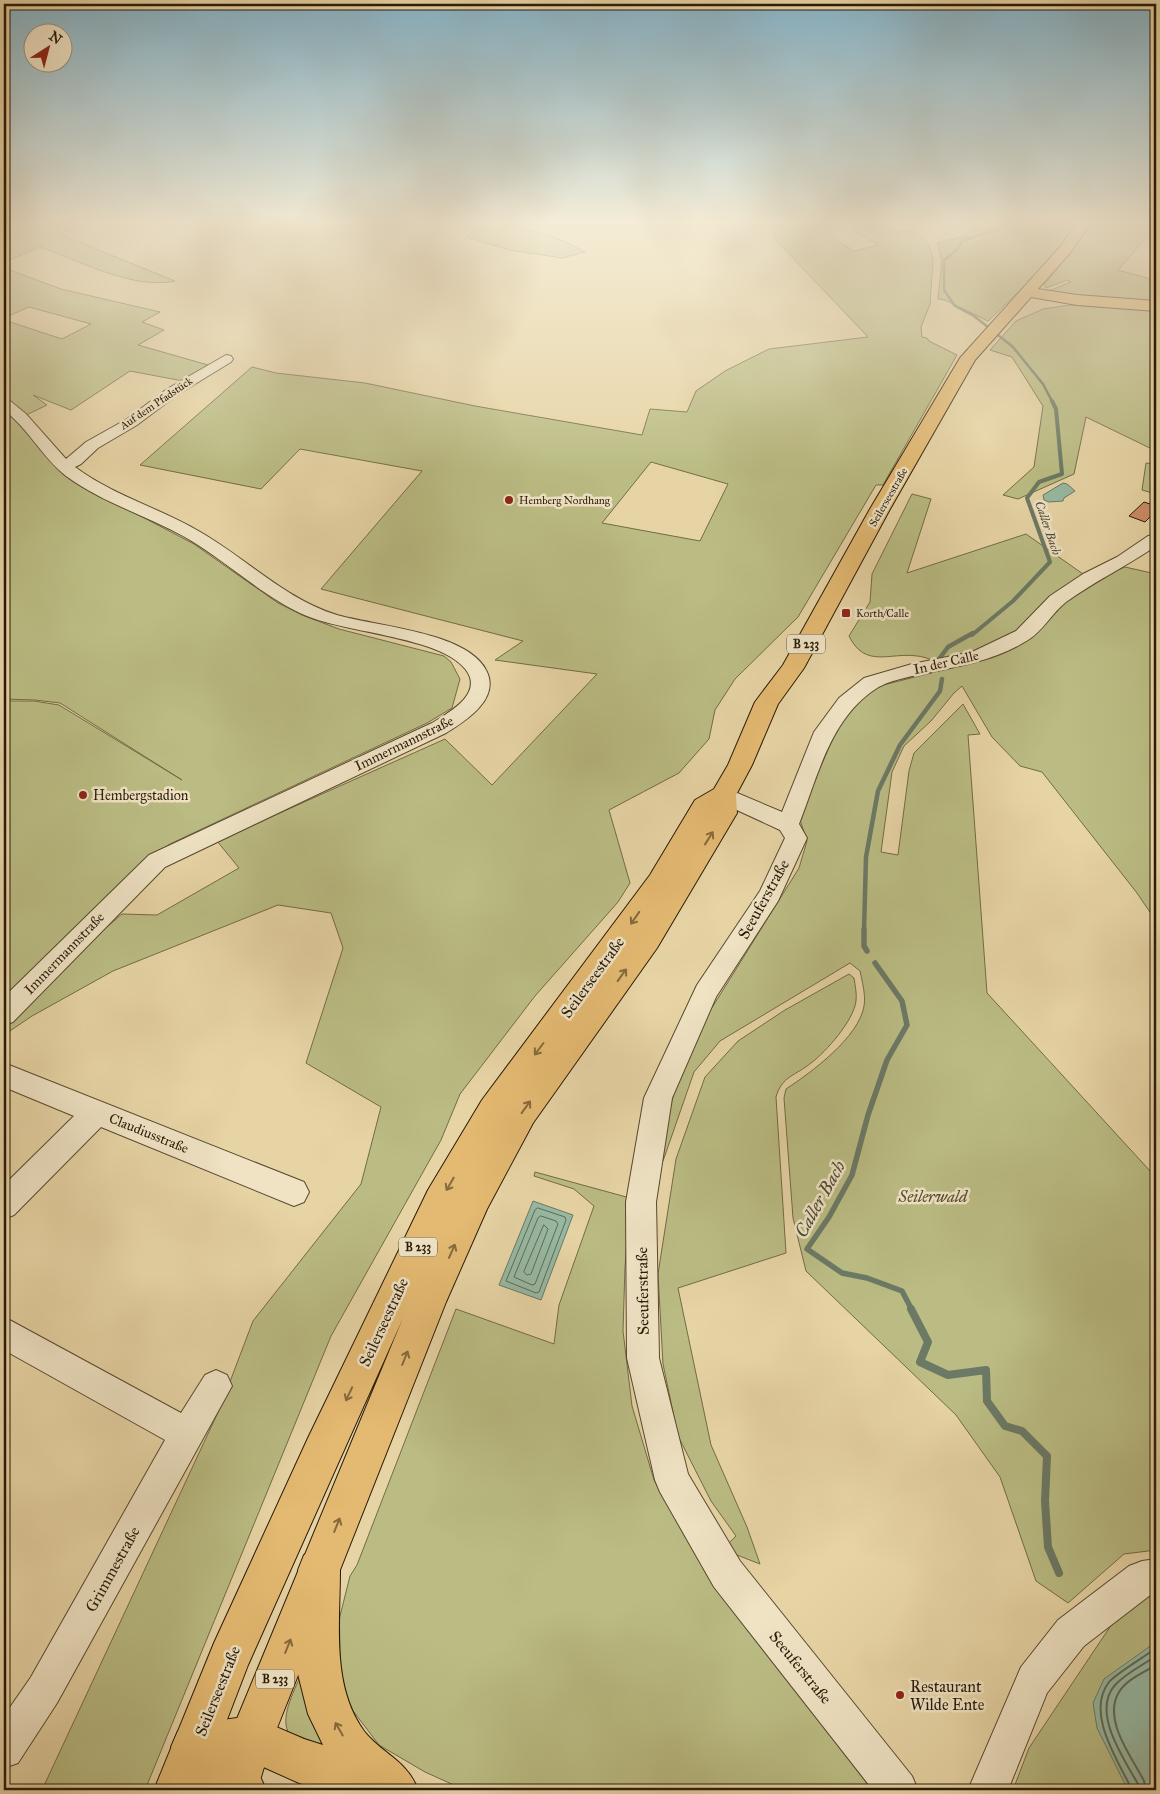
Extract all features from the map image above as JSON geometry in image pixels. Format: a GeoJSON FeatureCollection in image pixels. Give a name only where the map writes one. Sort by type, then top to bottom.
{"type":"FeatureCollection","features":[{"type":"Feature","properties":{"kind":"main road","name":"Seilerseestraße"},"geometry":{"type":"LineString","coordinates":[[177,1790],[238,1640],[318,1461],[440,1200],[493,1110],[660,882],[704,806],[723,795],[740,764],[767,702],[793,668],[880,509],[920,443],[955,378],[990,332],[1015,305]]}},
{"type":"Feature","properties":{"kind":"main road"},"geometry":{"type":"LineString","coordinates":[[1007,313],[1041,305]]}},
{"type":"Feature","properties":{"kind":"main road"},"geometry":{"type":"LineString","coordinates":[[1139,305],[1156,306]]}},
{"type":"Feature","properties":{"kind":"main road","name":"Seilerseestraße"},"geometry":{"type":"LineString","coordinates":[[237,1789],[252,1738],[319,1570],[432,1295],[475,1198],[522,1113],[647,940],[724,813],[723,795]]}},
{"type":"Feature","properties":{"kind":"main road"},"geometry":{"type":"LineString","coordinates":[[319,1570],[319,1670],[330,1714],[349,1748],[394,1790]]}},
{"type":"Feature","properties":{"kind":"main road"},"geometry":{"type":"LineString","coordinates":[[194,1747],[252,1738],[299,1760],[394,1790]]}},
{"type":"Feature","properties":{"kind":"main road"},"geometry":{"type":"LineString","coordinates":[[194,1747],[237,1789]]}},
{"type":"Feature","properties":{"kind":"street","name":"Auf dem Pfadstück"},"geometry":{"type":"LineString","coordinates":[[64,465],[75,461],[92,445],[132,422],[172,392],[226,359]]}},
{"type":"Feature","properties":{"kind":"street","name":"Immermannstraße"},"geometry":{"type":"LineString","coordinates":[[4,403],[34,429],[64,465],[93,487],[200,539],[300,606],[328,618],[352,625],[452,649],[476,668],[481,679],[479,692],[466,712],[439,728],[157,862],[110,906],[4,1014]]}},
{"type":"Feature","properties":{"kind":"street","name":"In der Calle"},"geometry":{"type":"LineString","coordinates":[[788,824],[824,732],[846,703],[871,683],[912,670],[977,657],[1023,634],[1057,600],[1090,578],[1123,562],[1154,540]]}},
{"type":"Feature","properties":{"kind":"street"},"geometry":{"type":"LineString","coordinates":[[723,795],[788,824]]}},
{"type":"Feature","properties":{"kind":"street","name":"Seeuferstraße"},"geometry":{"type":"LineString","coordinates":[[788,824],[796,838],[770,895],[706,992],[658,1098],[641,1202],[643,1358],[672,1480],[727,1574],[898,1790]]}},
{"type":"Feature","properties":{"kind":"street","name":"Claudiusstraße"},"geometry":{"type":"LineString","coordinates":[[4,1075],[294,1192]]}},
{"type":"Feature","properties":{"kind":"street"},"geometry":{"type":"LineString","coordinates":[[4,1205],[97,1112]]}},
{"type":"Feature","properties":{"kind":"street"},"geometry":{"type":"LineString","coordinates":[[4,1333],[186,1434]]}},
{"type":"Feature","properties":{"kind":"street","name":"Grimmestraße"},"geometry":{"type":"LineString","coordinates":[[4,1749],[44,1690],[186,1434],[216,1386]]}},
{"type":"Feature","properties":{"kind":"street"},"geometry":{"type":"LineString","coordinates":[[988,1790],[1034,1680],[1071,1633],[1142,1579],[1156,1577]]}},
{"type":"Feature","properties":{"kind":"green space"},"geometry":{"type":"Polygon","coordinates":[[[4,305],[129,305],[160,312],[142,322],[164,330],[138,345],[208,365],[183,381],[130,371],[71,410],[33,395],[47,405],[16,420],[68,478],[194,544],[278,603],[302,615],[339,629],[444,656],[451,662],[460,679],[452,708],[427,723],[170,844],[142,862],[4,997],[4,701],[34,701],[59,705],[182,780],[60,703],[35,700],[4,699],[4,320],[62,339],[91,324],[29,307],[4,318],[4,305]]]}},
{"type":"Feature","properties":{"kind":"green space"},"geometry":{"type":"Polygon","coordinates":[[[837,305],[930,305],[921,327],[922,337],[957,355],[883,485],[876,485],[798,617],[735,679],[715,710],[709,739],[679,773],[609,810],[630,883],[618,902],[535,996],[460,1094],[441,1140],[331,1336],[145,1790],[42,1790],[220,1408],[253,1321],[361,1184],[381,1107],[306,1063],[343,948],[331,913],[278,905],[113,971],[32,1016],[4,1035],[4,1019],[15,1006],[122,914],[157,915],[239,868],[217,841],[445,739],[492,785],[597,674],[495,660],[523,641],[321,589],[422,471],[300,449],[261,489],[140,465],[252,367],[276,373],[365,383],[475,406],[642,435],[650,409],[687,412],[696,391],[725,371],[769,349],[868,337],[837,305]],[[651,462],[602,523],[700,541],[728,484],[651,462]]]}},
{"type":"Feature","properties":{"kind":"green space"},"geometry":{"type":"Polygon","coordinates":[[[955,305],[1005,305],[988,321],[955,305]]]}},
{"type":"Feature","properties":{"kind":"green space"},"geometry":{"type":"Polygon","coordinates":[[[1070,305],[1156,310],[1156,451],[1086,417],[1074,474],[1018,499],[1003,495],[1034,467],[1043,406],[1012,357],[990,350],[1016,321],[1043,309],[1070,305]]]}},
{"type":"Feature","properties":{"kind":"green space"},"geometry":{"type":"Polygon","coordinates":[[[1146,463],[1156,464],[1156,494],[1142,490],[1146,463]]]}},
{"type":"Feature","properties":{"kind":"green space","name":"Seilerwald"},"geometry":{"type":"Polygon","coordinates":[[[912,494],[931,499],[907,573],[1026,534],[1093,581],[1125,567],[1156,574],[1156,921],[1137,893],[1042,772],[1020,766],[992,737],[962,686],[931,721],[904,746],[892,772],[881,852],[898,855],[909,771],[914,753],[963,704],[980,734],[968,735],[987,993],[1151,1172],[1156,1171],[1156,1550],[1124,1554],[1068,1603],[1036,1581],[1000,1477],[956,1415],[806,1271],[793,1218],[784,1098],[786,1089],[833,1053],[853,1030],[864,1006],[864,988],[860,971],[850,963],[720,1041],[694,1072],[663,1161],[655,1159],[679,1076],[700,1027],[799,868],[807,841],[800,820],[830,735],[851,706],[875,687],[935,672],[933,660],[921,656],[870,656],[855,646],[849,636],[870,602],[872,574],[912,494]]]}},
{"type":"Feature","properties":{"kind":"green space"},"geometry":{"type":"Polygon","coordinates":[[[849,974],[854,978],[856,1001],[845,1026],[811,1063],[785,1080],[776,1097],[786,1253],[678,1288],[711,1445],[747,1527],[760,1564],[737,1555],[707,1575],[872,1790],[465,1790],[425,1772],[379,1745],[344,1699],[333,1644],[350,1576],[357,1565],[456,1309],[554,1344],[559,1305],[594,1206],[574,1189],[534,1176],[535,1172],[630,1198],[623,1331],[632,1406],[654,1480],[704,1567],[736,1536],[711,1501],[678,1436],[663,1364],[658,1274],[676,1159],[705,1077],[738,1041],[785,1010],[849,974]]]}},
{"type":"Feature","properties":{"kind":"green space"},"geometry":{"type":"Polygon","coordinates":[[[1156,1577],[1156,1790],[1013,1790],[1029,1748],[1142,1579],[1156,1577]]]}},
{"type":"Feature","properties":{"kind":"green space"},"geometry":{"type":"Polygon","coordinates":[[[302,1671],[325,1746],[288,1732],[286,1725],[287,1710],[302,1671]]]}},
{"type":"Feature","properties":{"kind":"water"},"geometry":{"type":"Polygon","coordinates":[[[1063,483],[1075,491],[1064,498],[1063,501],[1049,502],[1044,500],[1043,495],[1063,483]]]}},
{"type":"Feature","properties":{"kind":"water"},"geometry":{"type":"Polygon","coordinates":[[[533,1201],[573,1215],[541,1300],[499,1285],[533,1201]]]}},
{"type":"Feature","properties":{"kind":"water"},"geometry":{"type":"Polygon","coordinates":[[[1156,1642],[1156,1790],[1128,1790],[1097,1728],[1093,1703],[1104,1679],[1156,1642]]]}},
{"type":"Feature","properties":{"kind":"building"},"geometry":{"type":"Polygon","coordinates":[[[1144,502],[1156,506],[1156,511],[1145,522],[1129,516],[1144,502]]]}},
{"type":"Feature","properties":{"kind":"waterway","name":"Caller Bach"},"geometry":{"type":"LineString","coordinates":[[954,305],[974,316],[1013,347],[1043,384],[1053,403]]}},
{"type":"Feature","properties":{"kind":"waterway","name":"Caller Bach"},"geometry":{"type":"LineString","coordinates":[[972,635],[1013,601],[1050,562],[1027,498],[1039,482],[1062,474],[1056,409],[1053,403]]}},
{"type":"Feature","properties":{"kind":"waterway","name":"Caller Bach"},"geometry":{"type":"LineString","coordinates":[[939,659],[948,647],[973,633]]}},
{"type":"Feature","properties":{"kind":"waterway","name":"Caller Bach"},"geometry":{"type":"LineString","coordinates":[[864,931],[866,857],[878,791],[900,745],[940,691],[942,679]]}},
{"type":"Feature","properties":{"kind":"waterway","name":"Caller Bach"},"geometry":{"type":"LineString","coordinates":[[864,931],[864,946],[867,951]]}},
{"type":"Feature","properties":{"kind":"waterway","name":"Caller Bach"},"geometry":{"type":"LineString","coordinates":[[875,963],[902,1001],[907,1025],[887,1060],[868,1115],[852,1175],[829,1217],[807,1249],[842,1273],[867,1278],[902,1291],[912,1310]]}},
{"type":"Feature","properties":{"kind":"waterway","name":"Caller Bach"},"geometry":{"type":"LineString","coordinates":[[911,1309],[928,1342],[920,1362],[948,1375],[986,1370],[987,1401],[1005,1426],[1022,1431],[1047,1456],[1045,1501],[1048,1547],[1059,1573]]}},
{"type":"Feature","properties":{"kind":"place","name":"Hemberg Nordhang"},"geometry":{"type":"Point","coordinates":[509,500]}},
{"type":"Feature","properties":{"kind":"place","name":"Korth/Calle"},"geometry":{"type":"Point","coordinates":[846,613]}},
{"type":"Feature","properties":{"kind":"place","name":"Hembergstadion"},"geometry":{"type":"Point","coordinates":[83,795]}},
{"type":"Feature","properties":{"kind":"place","name":"Restaurant Wilde Ente"},"geometry":{"type":"Point","coordinates":[900,1695]}}]}
